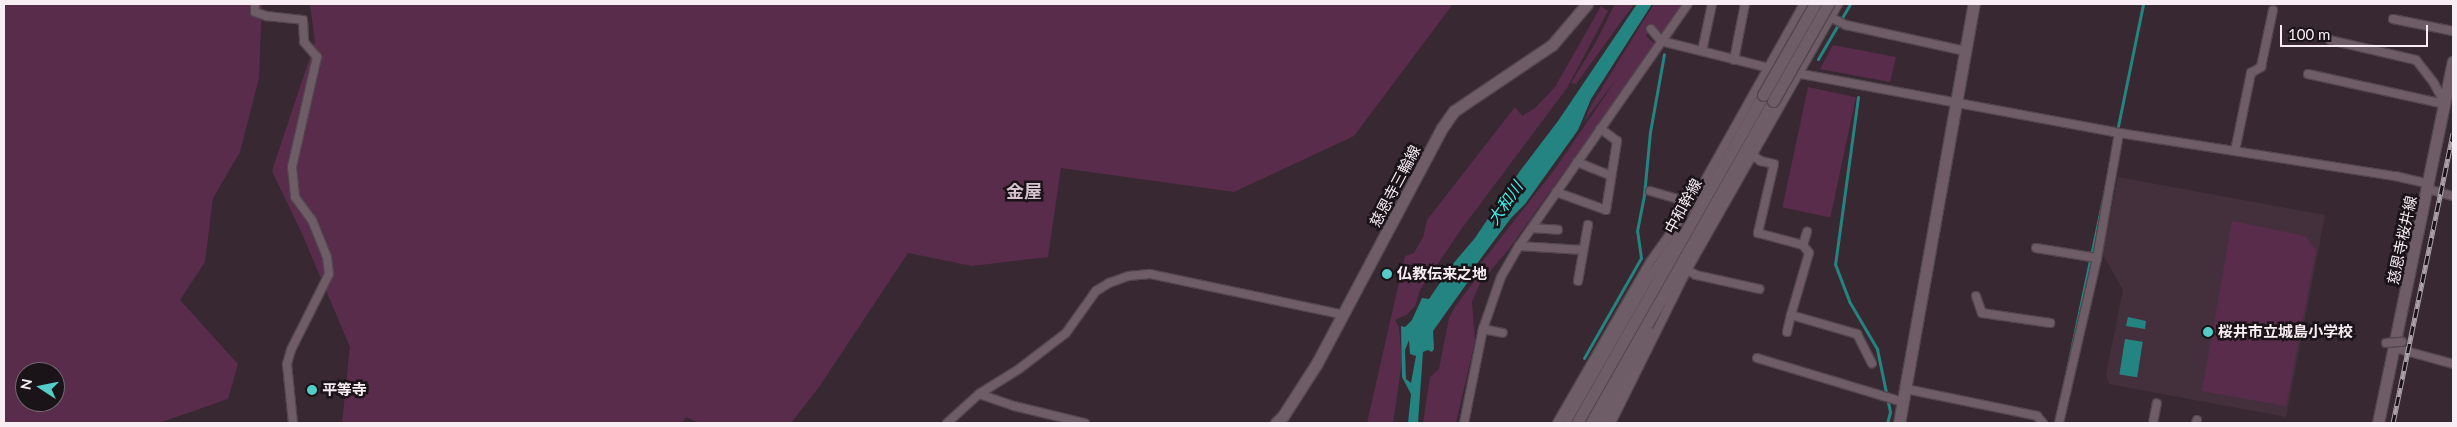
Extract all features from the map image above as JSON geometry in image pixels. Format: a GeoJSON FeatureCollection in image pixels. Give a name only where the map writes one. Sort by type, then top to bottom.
{"type":"FeatureCollection","features":[{"type":"Feature","properties":{"kind":"main road","name":"慈恩寺三輪線"},"geometry":{"type":"LineString","coordinates":[[1276,423],[1284,416],[1317,363],[1442,128],[1454,111],[1552,45],[1586,4]]}},
{"type":"Feature","properties":{"kind":"main road","name":"中和幹線"},"geometry":{"type":"LineString","coordinates":[[1591,423],[1664,294],[1768,98],[1815,4]]}},
{"type":"Feature","properties":{"kind":"main road","name":"中和幹線"},"geometry":{"type":"LineString","coordinates":[[1577,423],[1693,209],[1768,98],[1828,4]]}},
{"type":"Feature","properties":{"kind":"main road"},"geometry":{"type":"LineString","coordinates":[[1900,423],[1972,4]]}},
{"type":"Feature","properties":{"kind":"main road","name":"慈恩寺桜井線"},"geometry":{"type":"LineString","coordinates":[[2378,423],[2429,186],[2453,62]]}},
{"type":"Feature","properties":{"kind":"street"},"geometry":{"type":"LineString","coordinates":[[255,4],[255,12],[266,16],[303,20],[304,42],[317,57],[292,167],[295,197],[312,220],[327,257],[328,274],[291,350],[287,364],[294,423]]}},
{"type":"Feature","properties":{"kind":"street"},"geometry":{"type":"LineString","coordinates":[[1464,423],[1483,329],[1501,277],[1519,246],[1688,4]]}},
{"type":"Feature","properties":{"kind":"street"},"geometry":{"type":"LineString","coordinates":[[1702,51],[1712,4]]}},
{"type":"Feature","properties":{"kind":"street"},"geometry":{"type":"LineString","coordinates":[[1734,60],[1745,4]]}},
{"type":"Feature","properties":{"kind":"street"},"geometry":{"type":"LineString","coordinates":[[1566,423],[1649,278],[1693,209],[1804,4]]}},
{"type":"Feature","properties":{"kind":"street"},"geometry":{"type":"LineString","coordinates":[[1611,423],[1687,270],[1838,4]]}},
{"type":"Feature","properties":{"kind":"street"},"geometry":{"type":"LineString","coordinates":[[2234,151],[2251,73],[2261,67],[2273,10]]}},
{"type":"Feature","properties":{"kind":"street"},"geometry":{"type":"LineString","coordinates":[[1830,17],[1846,25],[1965,51]]}},
{"type":"Feature","properties":{"kind":"street"},"geometry":{"type":"LineString","coordinates":[[2393,20],[2453,31]]}},
{"type":"Feature","properties":{"kind":"street"},"geometry":{"type":"LineString","coordinates":[[1651,29],[1661,41],[1768,68],[2118,133],[2395,176],[2429,186],[2453,196]]}},
{"type":"Feature","properties":{"kind":"street"},"geometry":{"type":"LineString","coordinates":[[2330,40],[2416,60],[2434,83],[2444,104]]}},
{"type":"Feature","properties":{"kind":"street"},"geometry":{"type":"LineString","coordinates":[[2308,74],[2444,104]]}},
{"type":"Feature","properties":{"kind":"street"},"geometry":{"type":"LineString","coordinates":[[1556,192],[1606,210],[1617,140],[1600,128]]}},
{"type":"Feature","properties":{"kind":"street"},"geometry":{"type":"LineString","coordinates":[[2059,423],[2096,258],[2118,133]]}},
{"type":"Feature","properties":{"kind":"street"},"geometry":{"type":"LineString","coordinates":[[1752,155],[1761,161],[1774,164],[1758,233],[1803,245],[1809,253],[1787,332]]}},
{"type":"Feature","properties":{"kind":"street"},"geometry":{"type":"LineString","coordinates":[[1577,162],[1612,176]]}},
{"type":"Feature","properties":{"kind":"street"},"geometry":{"type":"LineString","coordinates":[[1650,191],[1678,199],[1693,209]]}},
{"type":"Feature","properties":{"kind":"street"},"geometry":{"type":"LineString","coordinates":[[1556,423],[1650,262],[1693,209]]}},
{"type":"Feature","properties":{"kind":"street"},"geometry":{"type":"LineString","coordinates":[[1578,281],[1588,226]]}},
{"type":"Feature","properties":{"kind":"street"},"geometry":{"type":"LineString","coordinates":[[1532,228],[1558,230]]}},
{"type":"Feature","properties":{"kind":"street"},"geometry":{"type":"LineString","coordinates":[[1803,245],[1807,232]]}},
{"type":"Feature","properties":{"kind":"street"},"geometry":{"type":"LineString","coordinates":[[1519,246],[1584,250]]}},
{"type":"Feature","properties":{"kind":"street"},"geometry":{"type":"LineString","coordinates":[[2036,248],[2096,258]]}},
{"type":"Feature","properties":{"kind":"street"},"geometry":{"type":"LineString","coordinates":[[1687,270],[1696,275],[1759,289]]}},
{"type":"Feature","properties":{"kind":"street"},"geometry":{"type":"LineString","coordinates":[[947,423],[979,394],[1019,369],[1066,333],[1096,291],[1109,283],[1128,276],[1150,274],[1344,314]]}},
{"type":"Feature","properties":{"kind":"street"},"geometry":{"type":"LineString","coordinates":[[1602,423],[1636,359],[1664,294]]}},
{"type":"Feature","properties":{"kind":"street"},"geometry":{"type":"LineString","coordinates":[[1976,296],[1982,313],[2050,323]]}},
{"type":"Feature","properties":{"kind":"street"},"geometry":{"type":"LineString","coordinates":[[1792,315],[1857,334],[1872,363]]}},
{"type":"Feature","properties":{"kind":"street"},"geometry":{"type":"LineString","coordinates":[[1483,329],[1503,333]]}},
{"type":"Feature","properties":{"kind":"street"},"geometry":{"type":"LineString","coordinates":[[2394,344],[2453,364]]}},
{"type":"Feature","properties":{"kind":"street"},"geometry":{"type":"LineString","coordinates":[[1757,358],[1903,402]]}},
{"type":"Feature","properties":{"kind":"street"},"geometry":{"type":"LineString","coordinates":[[1906,390],[2037,416],[2042,423]]}},
{"type":"Feature","properties":{"kind":"street"},"geometry":{"type":"LineString","coordinates":[[979,394],[1014,406],[1085,423]]}},
{"type":"Feature","properties":{"kind":"street"},"geometry":{"type":"LineString","coordinates":[[2153,423],[2156,403]]}},
{"type":"Feature","properties":{"kind":"shaded area"},"geometry":{"type":"Polygon","coordinates":[[[4,4],[262,4],[259,78],[240,152],[213,198],[205,262],[180,300],[238,364],[228,399],[159,423],[4,423],[4,4]]]}},
{"type":"Feature","properties":{"kind":"shaded area"},"geometry":{"type":"Polygon","coordinates":[[[310,4],[1453,4],[1354,136],[1234,192],[1061,168],[1048,257],[972,266],[908,253],[819,387],[791,423],[699,423],[686,417],[682,423],[342,423],[350,347],[303,236],[272,171],[315,42],[310,4]]]}},
{"type":"Feature","properties":{"kind":"shaded area"},"geometry":{"type":"Polygon","coordinates":[[[1615,4],[1634,4],[1576,84],[1571,83],[1596,42],[1615,4]]]}},
{"type":"Feature","properties":{"kind":"shaded area"},"geometry":{"type":"Polygon","coordinates":[[[1654,4],[1685,4],[1659,39],[1651,29],[1646,36],[1655,44],[1509,249],[1480,283],[1472,302],[1475,341],[1456,423],[1423,423],[1430,377],[1439,369],[1449,318],[1455,307],[1475,280],[1481,263],[1555,169],[1618,77],[1583,123],[1592,104],[1654,4]]]}},
{"type":"Feature","properties":{"kind":"shaded area"},"geometry":{"type":"Polygon","coordinates":[[[1601,6],[1608,11],[1567,88],[1460,231],[1420,290],[1415,306],[1406,315],[1395,320],[1399,328],[1402,361],[1393,423],[1367,423],[1405,256],[1414,253],[1423,237],[1427,220],[1515,107],[1522,116],[1535,108],[1555,87],[1601,6]]]}},
{"type":"Feature","properties":{"kind":"shaded area"},"geometry":{"type":"Polygon","coordinates":[[[1833,45],[1896,57],[1890,82],[1820,69],[1833,45]]]}},
{"type":"Feature","properties":{"kind":"shaded area"},"geometry":{"type":"Polygon","coordinates":[[[1808,87],[1856,97],[1830,217],[1782,207],[1808,87]]]}},
{"type":"Feature","properties":{"kind":"shaded area","name":"桜井市立城島小学校"},"geometry":{"type":"Polygon","coordinates":[[[2118,177],[2325,215],[2286,417],[2109,384],[2106,374],[2123,290],[2102,253],[2118,177]]]}},
{"type":"Feature","properties":{"kind":"shaded area"},"geometry":{"type":"Polygon","coordinates":[[[2232,221],[2305,236],[2316,250],[2286,406],[2202,391],[2232,221]]]}},
{"type":"Feature","properties":{"kind":"water","name":"大和川"},"geometry":{"type":"Polygon","coordinates":[[[1637,4],[1652,4],[1591,99],[1578,130],[1525,204],[1511,218],[1476,265],[1475,272],[1433,331],[1434,349],[1432,352],[1428,350],[1423,352],[1418,423],[1408,423],[1411,394],[1402,377],[1401,326],[1405,327],[1412,320],[1422,298],[1429,299],[1558,121],[1637,4]],[[1409,340],[1405,350],[1406,379],[1411,383],[1416,356],[1410,354],[1409,340]]]}},
{"type":"Feature","properties":{"kind":"water"},"geometry":{"type":"Polygon","coordinates":[[[2128,317],[2146,321],[2145,329],[2126,326],[2128,317]]]}},
{"type":"Feature","properties":{"kind":"water"},"geometry":{"type":"Polygon","coordinates":[[[2125,339],[2143,342],[2137,377],[2119,375],[2125,339]]]}},
{"type":"Feature","properties":{"kind":"waterway"},"geometry":{"type":"LineString","coordinates":[[1818,59],[1850,4]]}},
{"type":"Feature","properties":{"kind":"waterway"},"geometry":{"type":"LineString","coordinates":[[2117,131],[2143,4]]}},
{"type":"Feature","properties":{"kind":"waterway"},"geometry":{"type":"LineString","coordinates":[[1584,358],[1641,258],[1637,231],[1644,195],[1650,132],[1664,54]]}},
{"type":"Feature","properties":{"kind":"waterway"},"geometry":{"type":"LineString","coordinates":[[1858,97],[1835,264],[1849,301],[1877,349],[1890,412],[1887,423]]}},
{"type":"Feature","properties":{"kind":"waterway"},"geometry":{"type":"LineString","coordinates":[[2065,379],[2106,184]]}},
{"type":"Feature","properties":{"kind":"railway"},"geometry":{"type":"LineString","coordinates":[[2393,423],[2453,133]]}},
{"type":"Feature","properties":{"kind":"place","name":"仏教伝来之地"},"geometry":{"type":"Point","coordinates":[1387,274]}},
{"type":"Feature","properties":{"kind":"place","name":"桜井市立城島小学校"},"geometry":{"type":"Point","coordinates":[2208,332]}},
{"type":"Feature","properties":{"kind":"place","name":"平等寺"},"geometry":{"type":"Point","coordinates":[312,390]}},
{"type":"Feature","properties":{"kind":"district","name":"金屋"},"geometry":{"type":"Point","coordinates":[1024,191]}}]}
